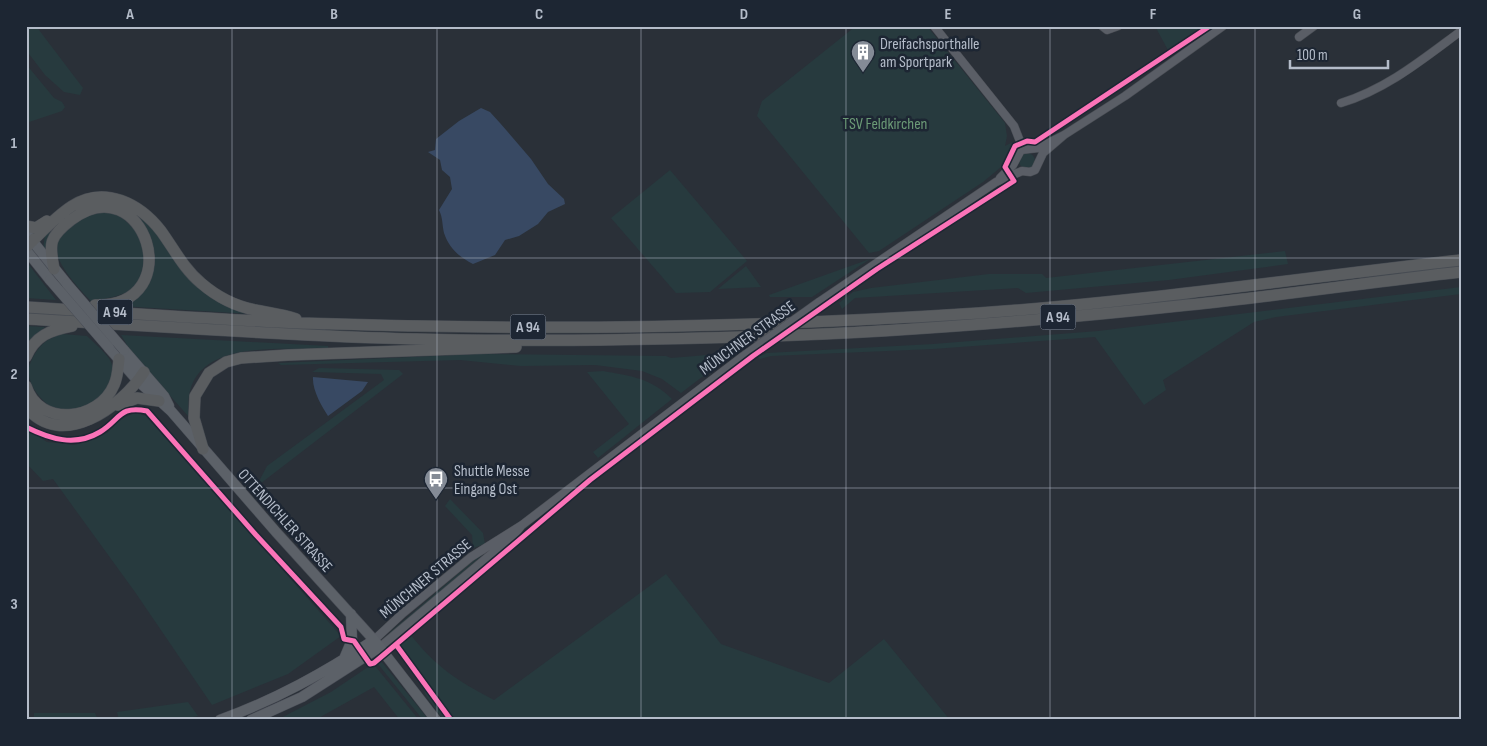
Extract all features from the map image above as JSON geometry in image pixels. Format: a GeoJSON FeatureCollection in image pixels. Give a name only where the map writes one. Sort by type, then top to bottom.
{"type":"FeatureCollection","features":[{"type":"Feature","properties":{"kind":"highway"},"geometry":{"type":"LineString","coordinates":[[28,243],[78,202],[93,197],[112,198],[126,202],[152,220],[193,276],[215,293],[241,306],[283,314],[304,323]]}},
{"type":"Feature","properties":{"kind":"highway"},"geometry":{"type":"LineString","coordinates":[[52,275],[52,238],[64,226],[88,210],[110,208],[122,212],[138,224],[148,241],[150,258],[148,271],[143,282],[130,296],[108,304],[81,305],[66,309]]}},
{"type":"Feature","properties":{"kind":"highway"},"geometry":{"type":"LineString","coordinates":[[26,226],[36,228],[58,217]]}},
{"type":"Feature","properties":{"kind":"highway","name":"A 94"},"geometry":{"type":"LineString","coordinates":[[26,307],[304,323],[469,327],[663,327],[865,319],[1087,303],[1461,260]]}},
{"type":"Feature","properties":{"kind":"highway","name":"A 94"},"geometry":{"type":"LineString","coordinates":[[26,319],[408,339],[541,340],[742,337],[986,324],[1191,305],[1461,272]]}},
{"type":"Feature","properties":{"kind":"highway"},"geometry":{"type":"LineString","coordinates":[[26,357],[34,342],[45,333],[55,329],[93,323]]}},
{"type":"Feature","properties":{"kind":"highway"},"geometry":{"type":"LineString","coordinates":[[204,450],[194,418],[194,396],[209,373],[226,362],[241,358],[288,355],[518,347],[541,340]]}},
{"type":"Feature","properties":{"kind":"highway"},"geometry":{"type":"LineString","coordinates":[[26,386],[34,400],[42,408],[52,414],[74,416],[94,407],[114,387],[121,354]]}},
{"type":"Feature","properties":{"kind":"highway"},"geometry":{"type":"LineString","coordinates":[[26,407],[41,420],[60,425],[79,424],[101,413],[141,377]]}},
{"type":"Feature","properties":{"kind":"highway"},"geometry":{"type":"LineString","coordinates":[[101,413],[109,413],[120,403],[129,399],[137,398],[160,401]]}},
{"type":"Feature","properties":{"kind":"main road","name":"OTTENDICHLER STRASSE"},"geometry":{"type":"LineString","coordinates":[[28,243],[109,348],[121,354]]}},
{"type":"Feature","properties":{"kind":"main road","name":"OTTENDICHLER STRASSE"},"geometry":{"type":"LineString","coordinates":[[52,275],[67,284],[160,401],[171,411],[377,643],[436,720]]}},
{"type":"Feature","properties":{"kind":"main road","name":"OTTENDICHLER STRASSE"},"geometry":{"type":"LineString","coordinates":[[141,377],[164,396],[171,411]]}},
{"type":"Feature","properties":{"kind":"main road"},"geometry":{"type":"LineString","coordinates":[[344,659],[352,640],[351,614]]}},
{"type":"Feature","properties":{"kind":"main road"},"geometry":{"type":"LineString","coordinates":[[220,720],[261,705],[297,688],[344,659],[377,643]]}},
{"type":"Feature","properties":{"kind":"main road"},"geometry":{"type":"LineString","coordinates":[[251,720],[302,697],[377,643]]}},
{"type":"Feature","properties":{"kind":"street"},"geometry":{"type":"LineString","coordinates":[[934,26],[1014,126],[1023,149],[1033,150],[1039,158]]}},
{"type":"Feature","properties":{"kind":"street"},"geometry":{"type":"LineString","coordinates":[[1102,26],[1107,30],[1118,26]]}},
{"type":"Feature","properties":{"kind":"street","name":"MÜNCHNER STRASSE"},"geometry":{"type":"LineString","coordinates":[[1033,150],[1064,135],[1138,87],[1223,26]]}},
{"type":"Feature","properties":{"kind":"street"},"geometry":{"type":"LineString","coordinates":[[1299,37],[1314,26]]}},
{"type":"Feature","properties":{"kind":"street"},"geometry":{"type":"LineString","coordinates":[[1341,103],[1354,99],[1403,75],[1461,31]]}},
{"type":"Feature","properties":{"kind":"street","name":"MÜNCHNER STRASSE"},"geometry":{"type":"LineString","coordinates":[[377,643],[397,618],[471,557],[522,525],[742,357],[819,302],[996,182],[1022,171],[1030,172],[1035,170],[1039,158],[1064,135]]}},
{"type":"Feature","properties":{"kind":"street","name":"MÜNCHNER STRASSE"},"geometry":{"type":"LineString","coordinates":[[996,182],[1023,149]]}},
{"type":"Feature","properties":{"kind":"street"},"geometry":{"type":"LineString","coordinates":[[1015,161],[1022,171]]}},
{"type":"Feature","properties":{"kind":"street","name":"MÜNCHNER STRASSE"},"geometry":{"type":"LineString","coordinates":[[377,643],[514,535],[522,525]]}},
{"type":"Feature","properties":{"kind":"green space"},"geometry":{"type":"Polygon","coordinates":[[[26,26],[36,26],[83,88],[80,95],[64,92],[45,75],[26,50],[26,26]]]}},
{"type":"Feature","properties":{"kind":"green space","name":"TSV Feldkirchen"},"geometry":{"type":"Polygon","coordinates":[[[856,26],[927,26],[1005,123],[1007,136],[1005,146],[1013,142],[1009,159],[983,182],[879,251],[869,253],[757,116],[762,101],[856,26]]]}},
{"type":"Feature","properties":{"kind":"green space"},"geometry":{"type":"Polygon","coordinates":[[[1155,26],[1204,26],[1205,28],[1169,52],[1155,26]]]}},
{"type":"Feature","properties":{"kind":"green space"},"geometry":{"type":"Polygon","coordinates":[[[26,64],[54,98],[62,102],[65,107],[62,111],[26,123],[26,64]]]}},
{"type":"Feature","properties":{"kind":"green space"},"geometry":{"type":"Polygon","coordinates":[[[1027,153],[1035,161],[1027,169],[1019,161],[1027,153]]]}},
{"type":"Feature","properties":{"kind":"green space"},"geometry":{"type":"Polygon","coordinates":[[[670,170],[747,261],[710,292],[676,293],[611,218],[670,170]]]}},
{"type":"Feature","properties":{"kind":"green space"},"geometry":{"type":"Polygon","coordinates":[[[103,201],[124,205],[152,224],[180,264],[251,314],[120,306],[146,282],[152,273],[154,264],[153,245],[145,226],[139,218],[123,209],[109,207],[85,208],[49,252],[43,248],[45,235],[73,212],[84,206],[103,201]]]}},
{"type":"Feature","properties":{"kind":"green space"},"geometry":{"type":"Polygon","coordinates":[[[115,211],[145,239],[143,269],[136,286],[130,291],[92,302],[72,280],[59,260],[56,242],[63,231],[88,215],[97,212],[115,211]]]}},
{"type":"Feature","properties":{"kind":"green space"},"geometry":{"type":"Polygon","coordinates":[[[1285,251],[1288,264],[1169,280],[1026,293],[1018,288],[855,298],[842,309],[839,303],[853,292],[871,288],[989,274],[1042,274],[1046,278],[1285,251]]]}},
{"type":"Feature","properties":{"kind":"green space"},"geometry":{"type":"Polygon","coordinates":[[[870,259],[812,297],[770,297],[769,295],[870,259]]]}},
{"type":"Feature","properties":{"kind":"green space"},"geometry":{"type":"Polygon","coordinates":[[[26,261],[56,300],[26,298],[26,261]]]}},
{"type":"Feature","properties":{"kind":"green space"},"geometry":{"type":"Polygon","coordinates":[[[746,266],[761,287],[718,289],[746,266]]]}},
{"type":"Feature","properties":{"kind":"green space"},"geometry":{"type":"Polygon","coordinates":[[[1461,287],[1461,294],[1276,317],[1254,322],[1163,380],[1166,390],[1144,405],[1095,337],[933,349],[771,356],[760,359],[758,357],[767,353],[933,344],[1098,331],[1461,287]]]}},
{"type":"Feature","properties":{"kind":"green space"},"geometry":{"type":"Polygon","coordinates":[[[26,326],[45,327],[26,344],[26,326]]]}},
{"type":"Feature","properties":{"kind":"green space"},"geometry":{"type":"Polygon","coordinates":[[[62,334],[87,336],[109,359],[113,373],[106,391],[98,399],[78,408],[67,410],[54,408],[44,401],[33,386],[29,373],[29,367],[35,353],[46,341],[62,334]]]}},
{"type":"Feature","properties":{"kind":"green space"},"geometry":{"type":"Polygon","coordinates":[[[121,335],[328,346],[328,349],[259,350],[235,353],[215,361],[199,373],[190,391],[189,417],[132,353],[121,335]]]}},
{"type":"Feature","properties":{"kind":"green space"},"geometry":{"type":"Polygon","coordinates":[[[478,354],[666,356],[671,358],[719,354],[723,361],[681,393],[662,379],[642,371],[595,365],[521,366],[460,360],[281,365],[278,363],[478,354]]]}},
{"type":"Feature","properties":{"kind":"green space"},"geometry":{"type":"Polygon","coordinates":[[[319,368],[399,370],[403,374],[256,487],[267,466],[384,380],[381,374],[312,372],[319,368]]]}},
{"type":"Feature","properties":{"kind":"green space"},"geometry":{"type":"Polygon","coordinates":[[[603,371],[648,382],[672,399],[598,458],[593,452],[629,424],[587,372],[603,371]]]}},
{"type":"Feature","properties":{"kind":"green space"},"geometry":{"type":"Polygon","coordinates":[[[135,413],[146,416],[341,636],[288,674],[212,705],[135,592],[53,479],[43,481],[26,463],[26,429],[47,442],[75,445],[107,433],[121,419],[135,413]]]}},
{"type":"Feature","properties":{"kind":"green space"},"geometry":{"type":"Polygon","coordinates":[[[450,499],[483,533],[485,544],[473,548],[472,535],[445,506],[450,499]]]}},
{"type":"Feature","properties":{"kind":"green space"},"geometry":{"type":"Polygon","coordinates":[[[486,552],[391,634],[390,632],[486,552]]]}},
{"type":"Feature","properties":{"kind":"green space"},"geometry":{"type":"Polygon","coordinates":[[[666,574],[721,644],[829,683],[884,639],[950,720],[455,720],[401,646],[401,642],[410,634],[448,672],[468,686],[494,700],[666,574]]]}},
{"type":"Feature","properties":{"kind":"green space"},"geometry":{"type":"Polygon","coordinates":[[[396,648],[418,674],[449,720],[443,720],[425,694],[424,689],[396,651],[396,648]]]}},
{"type":"Feature","properties":{"kind":"green space"},"geometry":{"type":"Polygon","coordinates":[[[381,661],[429,720],[423,720],[378,664],[381,661]]]}},
{"type":"Feature","properties":{"kind":"green space"},"geometry":{"type":"Polygon","coordinates":[[[371,665],[376,667],[419,720],[400,720],[374,687],[315,720],[277,720],[331,692],[371,665]]]}},
{"type":"Feature","properties":{"kind":"green space"},"geometry":{"type":"Polygon","coordinates":[[[188,702],[198,716],[178,720],[119,720],[117,712],[188,702]]]}},
{"type":"Feature","properties":{"kind":"green space"},"geometry":{"type":"Polygon","coordinates":[[[34,713],[95,713],[98,720],[34,720],[34,713]]]}},
{"type":"Feature","properties":{"kind":"water"},"geometry":{"type":"Polygon","coordinates":[[[481,108],[490,112],[500,123],[531,159],[548,184],[564,199],[565,204],[548,212],[538,224],[519,236],[505,240],[495,255],[473,264],[455,252],[446,238],[439,210],[452,189],[450,177],[442,170],[440,160],[428,152],[435,150],[436,139],[459,121],[481,108]]]}},
{"type":"Feature","properties":{"kind":"water"},"geometry":{"type":"Polygon","coordinates":[[[313,377],[368,382],[362,391],[328,416],[316,393],[313,377]]]}},
{"type":"Feature","properties":{"kind":"cycle path"},"geometry":{"type":"LineString","coordinates":[[26,427],[53,438],[63,440],[81,439],[91,437],[100,432],[125,412],[131,410],[147,411],[256,535],[341,627],[344,639],[354,641],[370,664],[374,663],[590,480],[753,356],[877,269],[1014,181],[1005,167],[1015,146],[1027,141],[1035,142],[1210,26]]}},
{"type":"Feature","properties":{"kind":"cycle path"},"geometry":{"type":"LineString","coordinates":[[397,646],[451,720]]}},
{"type":"Feature","properties":{"kind":"place","name":"Dreifachsporthalle am Sportpark"},"geometry":{"type":"Point","coordinates":[863,73]}},
{"type":"Feature","properties":{"kind":"place","name":"Shuttle Messe Eingang Ost"},"geometry":{"type":"Point","coordinates":[436,500]}}]}
